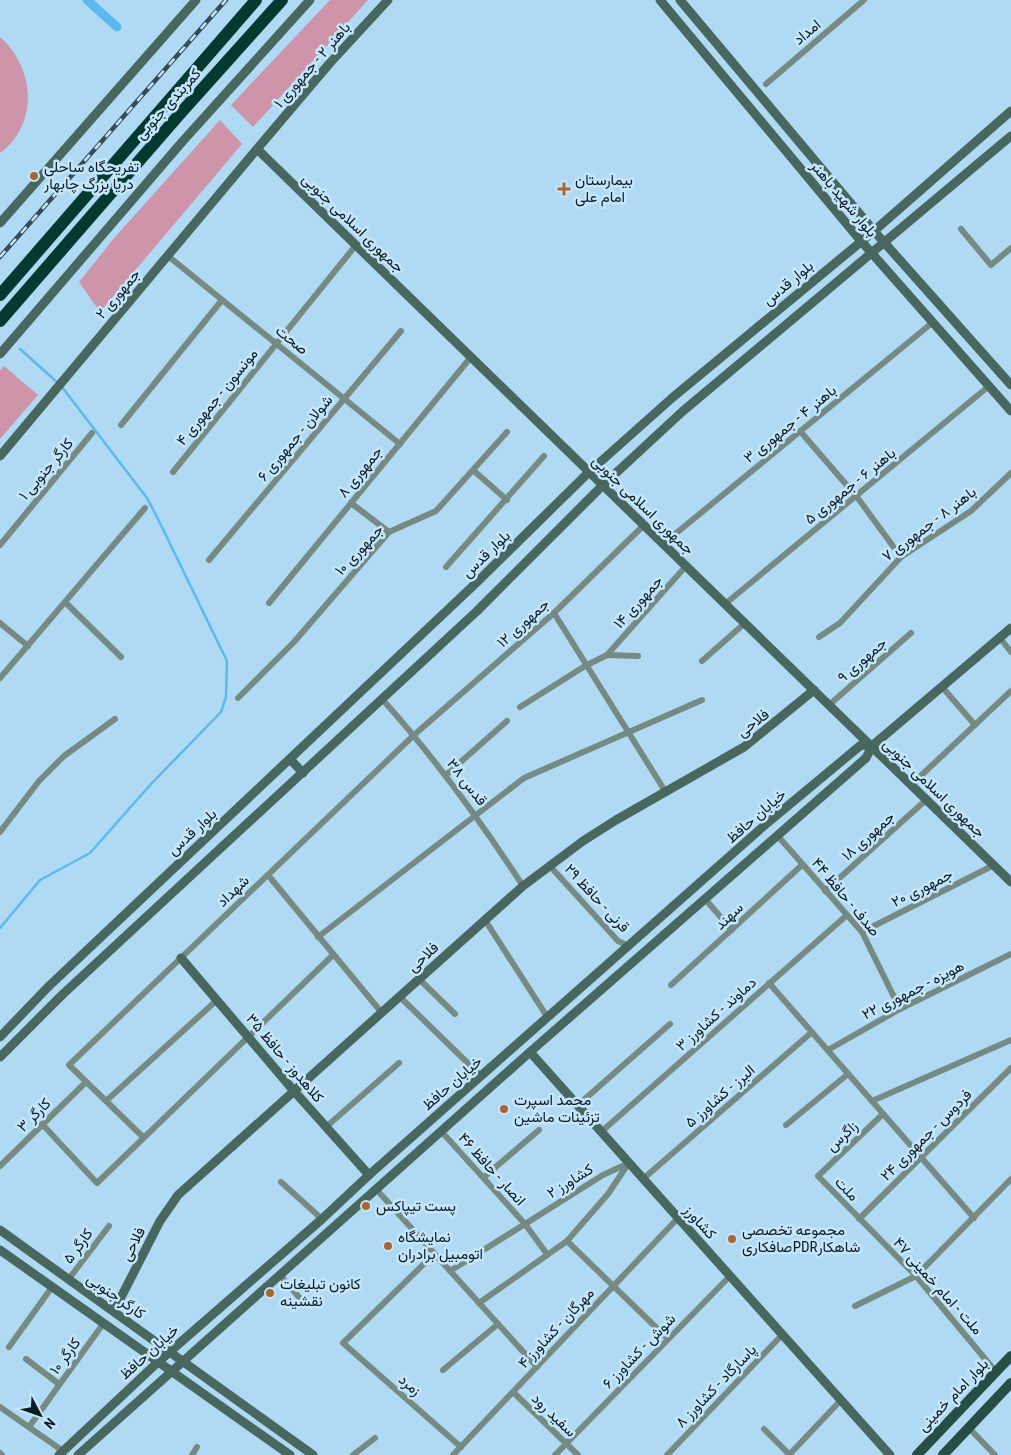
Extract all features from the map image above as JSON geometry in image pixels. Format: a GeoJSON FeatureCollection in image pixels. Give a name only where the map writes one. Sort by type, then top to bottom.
{"type":"FeatureCollection","features":[{"type":"Feature","properties":{"kind":"highway","name":"کمربندی جنوبی"},"geometry":{"type":"LineString","coordinates":[[0,295],[256,0]]}},
{"type":"Feature","properties":{"kind":"highway","name":"کمربندی جنوبی"},"geometry":{"type":"LineString","coordinates":[[0,321],[282,0]]}},
{"type":"Feature","properties":{"kind":"main road"},"geometry":{"type":"LineString","coordinates":[[0,223],[196,0]]}},
{"type":"Feature","properties":{"kind":"main road"},"geometry":{"type":"LineString","coordinates":[[0,354],[176,149],[310,0]]}},
{"type":"Feature","properties":{"kind":"main road","name":"باهنر ۲ - جمهوری ۱"},"geometry":{"type":"LineString","coordinates":[[257,149],[329,64],[388,0]]}},
{"type":"Feature","properties":{"kind":"main road","name":"بلوار شهید باهنر"},"geometry":{"type":"LineString","coordinates":[[660,0],[872,254],[1011,411]]}},
{"type":"Feature","properties":{"kind":"main road","name":"بلوار شهید باهنر"},"geometry":{"type":"LineString","coordinates":[[680,0],[874,231],[1011,385]]}},
{"type":"Feature","properties":{"kind":"main road","name":"بلوار قدس"},"geometry":{"type":"LineString","coordinates":[[0,1037],[48,988],[475,584],[589,472],[672,398],[874,231],[1011,112]]}},
{"type":"Feature","properties":{"kind":"main road","name":"بلوار قدس"},"geometry":{"type":"LineString","coordinates":[[0,1057],[62,995],[476,611],[603,485],[683,411],[886,243],[1011,136]]}},
{"type":"Feature","properties":{"kind":"main road","name":"جمهوری اسلامی جنوبی"},"geometry":{"type":"LineString","coordinates":[[257,149],[1011,882]]}},
{"type":"Feature","properties":{"kind":"main road","name":"جمهوری ۲"},"geometry":{"type":"LineString","coordinates":[[0,456],[257,149]]}},
{"type":"Feature","properties":{"kind":"main road"},"geometry":{"type":"LineString","coordinates":[[963,357],[977,346]]}},
{"type":"Feature","properties":{"kind":"main road"},"geometry":{"type":"LineString","coordinates":[[672,398],[683,411]]}},
{"type":"Feature","properties":{"kind":"main road","name":"خیابان حافظ"},"geometry":{"type":"LineString","coordinates":[[78,1455],[464,1110],[866,758],[872,746],[943,688],[1011,628]]}},
{"type":"Feature","properties":{"kind":"main road","name":"فلاحی"},"geometry":{"type":"LineString","coordinates":[[114,1311],[160,1221],[178,1194],[485,920],[549,865],[583,841],[665,791],[744,747],[814,690]]}},
{"type":"Feature","properties":{"kind":"main road","name":"خیابان حافظ"},"geometry":{"type":"LineString","coordinates":[[61,1453],[170,1351],[322,1219],[369,1175],[766,824],[861,745],[872,746]]}},
{"type":"Feature","properties":{"kind":"main road"},"geometry":{"type":"LineString","coordinates":[[290,759],[303,773]]}},
{"type":"Feature","properties":{"kind":"main road","name":"کلاهدوز - حافظ ۳۵"},"geometry":{"type":"LineString","coordinates":[[181,958],[294,1091],[369,1175]]}},
{"type":"Feature","properties":{"kind":"main road"},"geometry":{"type":"LineString","coordinates":[[595,976],[604,987]]}},
{"type":"Feature","properties":{"kind":"main road","name":"کشاورز"},"geometry":{"type":"LineString","coordinates":[[530,1052],[890,1455]]}},
{"type":"Feature","properties":{"kind":"main road"},"geometry":{"type":"LineString","coordinates":[[455,1099],[464,1110]]}},
{"type":"Feature","properties":{"kind":"main road","name":"کارگر جنوبی"},"geometry":{"type":"LineString","coordinates":[[0,1230],[313,1455]]}},
{"type":"Feature","properties":{"kind":"main road","name":"کارگر جنوبی"},"geometry":{"type":"LineString","coordinates":[[0,1250],[290,1455]]}},
{"type":"Feature","properties":{"kind":"main road","name":"بلوار امام خمینی"},"geometry":{"type":"LineString","coordinates":[[917,1455],[1011,1356]]}},
{"type":"Feature","properties":{"kind":"main road"},"geometry":{"type":"LineString","coordinates":[[943,1455],[1011,1383]]}},
{"type":"Feature","properties":{"kind":"street","name":"امداد"},"geometry":{"type":"LineString","coordinates":[[766,84],[864,0]]}},
{"type":"Feature","properties":{"kind":"street"},"geometry":{"type":"LineString","coordinates":[[961,229],[991,264],[1011,248]]}},
{"type":"Feature","properties":{"kind":"street","name":"مونسون - جمهوری ۴"},"geometry":{"type":"LineString","coordinates":[[173,472],[356,245]]}},
{"type":"Feature","properties":{"kind":"street","name":"صحت"},"geometry":{"type":"LineString","coordinates":[[168,256],[400,444]]}},
{"type":"Feature","properties":{"kind":"street"},"geometry":{"type":"LineString","coordinates":[[122,425],[222,300]]}},
{"type":"Feature","properties":{"kind":"street","name":"باهنر ۴ - جمهوری ۳"},"geometry":{"type":"LineString","coordinates":[[663,544],[932,323]]}},
{"type":"Feature","properties":{"kind":"street","name":"شولان - جمهوری ۶"},"geometry":{"type":"LineString","coordinates":[[209,560],[401,331]]}},
{"type":"Feature","properties":{"kind":"street","name":"جمهوری ۸"},"geometry":{"type":"LineString","coordinates":[[269,603],[471,357]]}},
{"type":"Feature","properties":{"kind":"street","name":"باهنر ۶ - جمهوری ۵"},"geometry":{"type":"LineString","coordinates":[[725,604],[857,497],[989,386]]}},
{"type":"Feature","properties":{"kind":"street"},"geometry":{"type":"LineString","coordinates":[[800,431],[857,497],[901,557]]}},
{"type":"Feature","properties":{"kind":"street","name":"جمهوری ۱۰"},"geometry":{"type":"LineString","coordinates":[[238,698],[294,642],[389,532],[436,511],[507,432]]}},
{"type":"Feature","properties":{"kind":"street","name":"کارگر جنوبی ۱"},"geometry":{"type":"LineString","coordinates":[[0,545],[92,433]]}},
{"type":"Feature","properties":{"kind":"street"},"geometry":{"type":"LineString","coordinates":[[446,567],[544,456]]}},
{"type":"Feature","properties":{"kind":"street"},"geometry":{"type":"LineString","coordinates":[[472,470],[507,500]]}},
{"type":"Feature","properties":{"kind":"street","name":"باهنر ۸ - جمهوری ۷"},"geometry":{"type":"LineString","coordinates":[[819,637],[840,623],[901,557],[971,511],[1011,473]]}},
{"type":"Feature","properties":{"kind":"street"},"geometry":{"type":"LineString","coordinates":[[352,503],[389,532]]}},
{"type":"Feature","properties":{"kind":"street"},"geometry":{"type":"LineString","coordinates":[[0,678],[66,603],[145,508]]}},
{"type":"Feature","properties":{"kind":"street","name":"جمهوری ۱۲"},"geometry":{"type":"LineString","coordinates":[[414,735],[554,612],[644,525]]}},
{"type":"Feature","properties":{"kind":"street","name":"جمهوری ۱۴"},"geometry":{"type":"LineString","coordinates":[[607,655],[686,566]]}},
{"type":"Feature","properties":{"kind":"street"},"geometry":{"type":"LineString","coordinates":[[66,603],[120,657]]}},
{"type":"Feature","properties":{"kind":"street"},"geometry":{"type":"LineString","coordinates":[[554,612],[585,666],[665,791]]}},
{"type":"Feature","properties":{"kind":"street"},"geometry":{"type":"LineString","coordinates":[[0,623],[28,646]]}},
{"type":"Feature","properties":{"kind":"street"},"geometry":{"type":"LineString","coordinates":[[702,660],[745,623]]}},
{"type":"Feature","properties":{"kind":"street","name":"جمهوری ۹"},"geometry":{"type":"LineString","coordinates":[[829,705],[911,633]]}},
{"type":"Feature","properties":{"kind":"street"},"geometry":{"type":"LineString","coordinates":[[1000,638],[1011,652]]}},
{"type":"Feature","properties":{"kind":"street"},"geometry":{"type":"LineString","coordinates":[[520,707],[585,666],[607,655],[638,656]]}},
{"type":"Feature","properties":{"kind":"street"},"geometry":{"type":"LineString","coordinates":[[943,688],[975,725]]}},
{"type":"Feature","properties":{"kind":"street"},"geometry":{"type":"LineString","coordinates":[[911,785],[1011,691]]}},
{"type":"Feature","properties":{"kind":"street","name":"قدس ۳۸"},"geometry":{"type":"LineString","coordinates":[[382,699],[446,775],[476,815],[524,886]]}},
{"type":"Feature","properties":{"kind":"street"},"geometry":{"type":"LineString","coordinates":[[318,937],[524,778],[702,700]]}},
{"type":"Feature","properties":{"kind":"street"},"geometry":{"type":"LineString","coordinates":[[0,832],[40,781],[58,762],[115,719]]}},
{"type":"Feature","properties":{"kind":"street"},"geometry":{"type":"LineString","coordinates":[[446,775],[506,721]]}},
{"type":"Feature","properties":{"kind":"street","name":"شهداد"},"geometry":{"type":"LineString","coordinates":[[86,1082],[69,1065],[414,735]]}},
{"type":"Feature","properties":{"kind":"street","name":"جمهوری ۱۸"},"geometry":{"type":"LineString","coordinates":[[826,891],[926,800]]}},
{"type":"Feature","properties":{"kind":"street","name":"صدف - حافظ ۴۴"},"geometry":{"type":"LineString","coordinates":[[776,835],[862,932],[900,1009]]}},
{"type":"Feature","properties":{"kind":"street","name":"قرنی - حافظ ۲۹"},"geometry":{"type":"LineString","coordinates":[[549,865],[618,941],[629,946]]}},
{"type":"Feature","properties":{"kind":"street","name":"سهند"},"geometry":{"type":"LineString","coordinates":[[671,984],[802,865]]}},
{"type":"Feature","properties":{"kind":"street","name":"جمهوری ۲۰"},"geometry":{"type":"LineString","coordinates":[[862,932],[994,865]]}},
{"type":"Feature","properties":{"kind":"street"},"geometry":{"type":"LineString","coordinates":[[268,875],[382,1013]]}},
{"type":"Feature","properties":{"kind":"street"},"geometry":{"type":"LineString","coordinates":[[705,899],[732,930]]}},
{"type":"Feature","properties":{"kind":"street","name":"دماوند - کشاورز ۳"},"geometry":{"type":"LineString","coordinates":[[601,1132],[847,915]]}},
{"type":"Feature","properties":{"kind":"street"},"geometry":{"type":"LineString","coordinates":[[485,920],[548,1018]]}},
{"type":"Feature","properties":{"kind":"street"},"geometry":{"type":"LineString","coordinates":[[42,1124],[97,1183],[249,1037],[332,954]]}},
{"type":"Feature","properties":{"kind":"street","name":"هویزه - جمهوری ۲۲"},"geometry":{"type":"LineString","coordinates":[[828,1050],[900,1009],[1011,954]]}},
{"type":"Feature","properties":{"kind":"street"},"geometry":{"type":"LineString","coordinates":[[419,979],[454,1014]]}},
{"type":"Feature","properties":{"kind":"street"},"geometry":{"type":"LineString","coordinates":[[769,983],[974,1218]]}},
{"type":"Feature","properties":{"kind":"street"},"geometry":{"type":"LineString","coordinates":[[400,997],[481,1076]]}},
{"type":"Feature","properties":{"kind":"street"},"geometry":{"type":"LineString","coordinates":[[106,1101],[217,1000]]}},
{"type":"Feature","properties":{"kind":"street"},"geometry":{"type":"LineString","coordinates":[[578,1105],[670,1024]]}},
{"type":"Feature","properties":{"kind":"street","name":"البرز - کشاورز ۵"},"geometry":{"type":"LineString","coordinates":[[644,1179],[812,1032]]}},
{"type":"Feature","properties":{"kind":"street"},"geometry":{"type":"LineString","coordinates":[[872,1101],[1011,1040]]}},
{"type":"Feature","properties":{"kind":"street"},"geometry":{"type":"LineString","coordinates":[[326,1126],[398,1063]]}},
{"type":"Feature","properties":{"kind":"street","name":"فردوس - جمهوری ۲۴"},"geometry":{"type":"LineString","coordinates":[[859,1219],[1011,1068]]}},
{"type":"Feature","properties":{"kind":"street"},"geometry":{"type":"LineString","coordinates":[[786,1125],[848,1074]]}},
{"type":"Feature","properties":{"kind":"street"},"geometry":{"type":"LineString","coordinates":[[86,1082],[143,1137]]}},
{"type":"Feature","properties":{"kind":"street","name":"کارگر ۳"},"geometry":{"type":"LineString","coordinates":[[0,1166],[86,1082]]}},
{"type":"Feature","properties":{"kind":"street","name":"زاگرس"},"geometry":{"type":"LineString","coordinates":[[818,1176],[884,1114]]}},
{"type":"Feature","properties":{"kind":"street"},"geometry":{"type":"LineString","coordinates":[[484,1177],[539,1130]]}},
{"type":"Feature","properties":{"kind":"street","name":"انصار - حافظ ۴۶"},"geometry":{"type":"LineString","coordinates":[[441,1131],[525,1224],[547,1254]]}},
{"type":"Feature","properties":{"kind":"street"},"geometry":{"type":"LineString","coordinates":[[479,1303],[567,1240],[608,1194],[629,1163]]}},
{"type":"Feature","properties":{"kind":"street","name":"کشاورز ۲"},"geometry":{"type":"LineString","coordinates":[[450,1271],[603,1175],[629,1163]]}},
{"type":"Feature","properties":{"kind":"street","name":"ملت"},"geometry":{"type":"LineString","coordinates":[[818,1176],[859,1219]]}},
{"type":"Feature","properties":{"kind":"street"},"geometry":{"type":"LineString","coordinates":[[854,1306],[916,1276],[1011,1180]]}},
{"type":"Feature","properties":{"kind":"street"},"geometry":{"type":"LineString","coordinates":[[281,1182],[322,1219]]}},
{"type":"Feature","properties":{"kind":"street"},"geometry":{"type":"LineString","coordinates":[[376,1189],[537,1367]]}},
{"type":"Feature","properties":{"kind":"street","name":"مهرگان - کشاورز ۴"},"geometry":{"type":"LineString","coordinates":[[453,1455],[678,1218]]}},
{"type":"Feature","properties":{"kind":"street","name":"ملت - امام خمینی ۴۷"},"geometry":{"type":"LineString","coordinates":[[859,1219],[916,1276],[996,1372]]}},
{"type":"Feature","properties":{"kind":"street","name":"کارگر ۵"},"geometry":{"type":"LineString","coordinates":[[68,1280],[108,1226]]}},
{"type":"Feature","properties":{"kind":"street"},"geometry":{"type":"LineString","coordinates":[[567,1240],[668,1339]]}},
{"type":"Feature","properties":{"kind":"street","name":"زمرد"},"geometry":{"type":"LineString","coordinates":[[434,1254],[342,1343],[461,1447]]}},
{"type":"Feature","properties":{"kind":"street"},"geometry":{"type":"LineString","coordinates":[[280,1275],[303,1302]]}},
{"type":"Feature","properties":{"kind":"street","name":"شوش - کشاورز ۶"},"geometry":{"type":"LineString","coordinates":[[555,1455],[730,1276]]}},
{"type":"Feature","properties":{"kind":"street"},"geometry":{"type":"LineString","coordinates":[[9,1347],[52,1288]]}},
{"type":"Feature","properties":{"kind":"street","name":"کارگر ۱۰"},"geometry":{"type":"LineString","coordinates":[[29,1427],[104,1324]]}},
{"type":"Feature","properties":{"kind":"street"},"geometry":{"type":"LineString","coordinates":[[443,1370],[498,1324]]}},
{"type":"Feature","properties":{"kind":"street","name":"پاسارگاد - کشاورز ۸"},"geometry":{"type":"LineString","coordinates":[[667,1455],[782,1335]]}},
{"type":"Feature","properties":{"kind":"street"},"geometry":{"type":"LineString","coordinates":[[26,1359],[59,1384]]}},
{"type":"Feature","properties":{"kind":"street","name":"سفید رود"},"geometry":{"type":"LineString","coordinates":[[512,1392],[578,1455]]}},
{"type":"Feature","properties":{"kind":"street"},"geometry":{"type":"LineString","coordinates":[[764,1429],[789,1455],[841,1400]]}},
{"type":"Feature","properties":{"kind":"street"},"geometry":{"type":"LineString","coordinates":[[0,1407],[61,1453]]}},
{"type":"Feature","properties":{"kind":"street"},"geometry":{"type":"LineString","coordinates":[[969,1428],[995,1455]]}},
{"type":"Feature","properties":{"kind":"street"},"geometry":{"type":"LineString","coordinates":[[353,1455],[375,1438]]}},
{"type":"Feature","properties":{"kind":"street"},"geometry":{"type":"LineString","coordinates":[[192,1455],[197,1447]]}},
{"type":"Feature","properties":{"kind":"shaded area"},"geometry":{"type":"Polygon","coordinates":[[[330,0],[368,0],[253,127],[231,105],[330,0]]]}},
{"type":"Feature","properties":{"kind":"shaded area"},"geometry":{"type":"Polygon","coordinates":[[[0,37],[12,50],[20,64],[26,80],[28,96],[26,112],[21,127],[13,141],[0,153],[0,37]]]}},
{"type":"Feature","properties":{"kind":"shaded area"},"geometry":{"type":"Polygon","coordinates":[[[220,120],[242,144],[100,312],[79,282],[115,237],[220,120]]]}},
{"type":"Feature","properties":{"kind":"shaded area"},"geometry":{"type":"Polygon","coordinates":[[[4,366],[38,395],[0,439],[0,371],[4,366]]]}},
{"type":"Feature","properties":{"kind":"waterway"},"geometry":{"type":"LineString","coordinates":[[87,0],[117,27]]}},
{"type":"Feature","properties":{"kind":"waterway"},"geometry":{"type":"LineString","coordinates":[[20,349],[58,383]]}},
{"type":"Feature","properties":{"kind":"waterway"},"geometry":{"type":"LineString","coordinates":[[0,928],[40,880],[90,853],[151,784],[221,712],[226,697],[227,661],[147,498],[62,387]]}},
{"type":"Feature","properties":{"kind":"railway"},"geometry":{"type":"LineString","coordinates":[[0,257],[226,0]]}},
{"type":"Feature","properties":{"kind":"place","name":"تفریحگاه ساحلی دریا بزرگ چابهار"},"geometry":{"type":"Point","coordinates":[34,176]}},
{"type":"Feature","properties":{"kind":"place","name":"بیمارستان امام علی"},"geometry":{"type":"Point","coordinates":[564,189]}},
{"type":"Feature","properties":{"kind":"place","name":"محمد اسپرت تزئینات ماشین"},"geometry":{"type":"Point","coordinates":[504,1109]}},
{"type":"Feature","properties":{"kind":"place","name":"پست تیپاکس"},"geometry":{"type":"Point","coordinates":[366,1206]}},
{"type":"Feature","properties":{"kind":"place","name":"مجموعه تخصصی صافکاریPDRشاهکار"},"geometry":{"type":"Point","coordinates":[732,1239]}},
{"type":"Feature","properties":{"kind":"place","name":"نمایشگاه اتومبیل برادران"},"geometry":{"type":"Point","coordinates":[388,1246]}},
{"type":"Feature","properties":{"kind":"place","name":"کانون تبلیغات نقشینه"},"geometry":{"type":"Point","coordinates":[270,1293]}}]}
